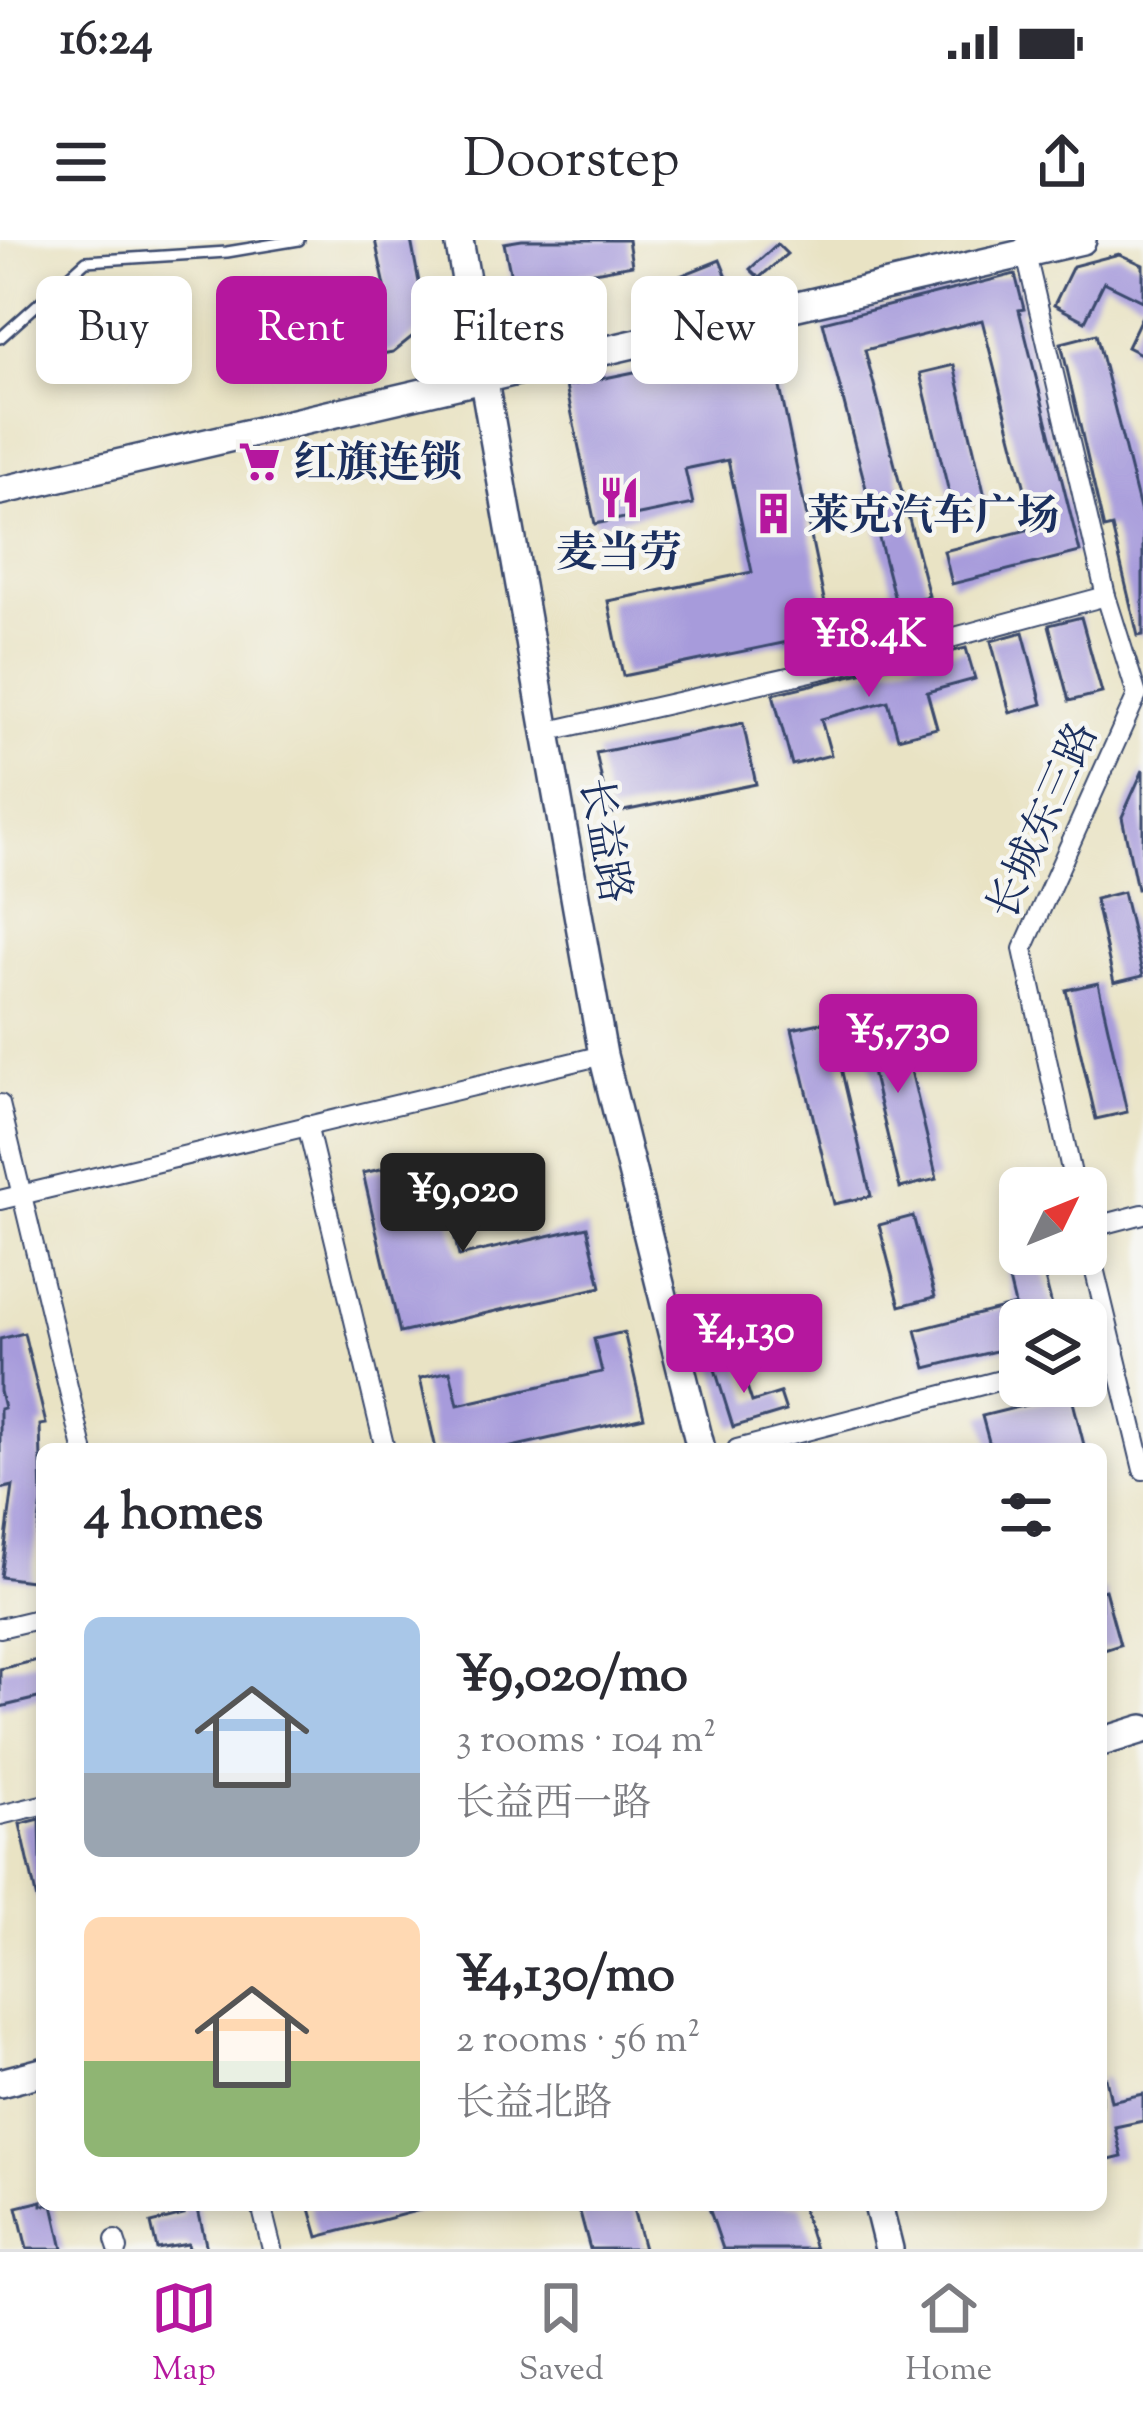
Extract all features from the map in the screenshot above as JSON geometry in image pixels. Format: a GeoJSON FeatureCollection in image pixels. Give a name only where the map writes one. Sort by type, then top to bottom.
{"type":"FeatureCollection","features":[{"type":"Feature","properties":{"kind":"main road","name":"长益路"},"geometry":{"type":"LineString","coordinates":[[459,240],[466,276]]}},
{"type":"Feature","properties":{"kind":"main road"},"geometry":{"type":"LineString","coordinates":[[607,346],[1024,246],[1082,240]]}},
{"type":"Feature","properties":{"kind":"main road"},"geometry":{"type":"LineString","coordinates":[[0,491],[447,384]]}},
{"type":"Feature","properties":{"kind":"main road","name":"长益路"},"geometry":{"type":"LineString","coordinates":[[487,384],[603,1054],[699,1443]]}},
{"type":"Feature","properties":{"kind":"main road"},"geometry":{"type":"LineString","coordinates":[[1107,1740],[1143,1729]]}},
{"type":"Feature","properties":{"kind":"main road"},"geometry":{"type":"LineString","coordinates":[[0,2083],[36,2074]]}},
{"type":"Feature","properties":{"kind":"main road"},"geometry":{"type":"LineString","coordinates":[[880,2211],[889,2249]]}},
{"type":"Feature","properties":{"kind":"street"},"geometry":{"type":"LineString","coordinates":[[1024,246],[1106,596],[1140,694]]}},
{"type":"Feature","properties":{"kind":"street"},"geometry":{"type":"LineString","coordinates":[[545,732],[899,652],[1106,596]]}},
{"type":"Feature","properties":{"kind":"street","name":"长城东三路"},"geometry":{"type":"LineString","coordinates":[[1071,1167],[1023,949],[1140,694]]}},
{"type":"Feature","properties":{"kind":"street"},"geometry":{"type":"LineString","coordinates":[[0,1200],[603,1054]]}},
{"type":"Feature","properties":{"kind":"street"},"geometry":{"type":"LineString","coordinates":[[0,1104],[81,1443]]}},
{"type":"Feature","properties":{"kind":"street"},"geometry":{"type":"LineString","coordinates":[[307,1125],[384,1443]]}},
{"type":"Feature","properties":{"kind":"street"},"geometry":{"type":"LineString","coordinates":[[1107,1225],[1143,1214]]}},
{"type":"Feature","properties":{"kind":"street"},"geometry":{"type":"LineString","coordinates":[[1097,1275],[1143,1470]]}},
{"type":"Feature","properties":{"kind":"street"},"geometry":{"type":"LineString","coordinates":[[1107,1352],[1115,1350]]}},
{"type":"Feature","properties":{"kind":"street"},"geometry":{"type":"LineString","coordinates":[[760,1443],[999,1380]]}},
{"type":"Feature","properties":{"kind":"street"},"geometry":{"type":"LineString","coordinates":[[0,1628],[36,1619]]}},
{"type":"Feature","properties":{"kind":"street"},"geometry":{"type":"LineString","coordinates":[[0,1815],[36,1806]]}},
{"type":"Feature","properties":{"kind":"street"},"geometry":{"type":"LineString","coordinates":[[262,2211],[272,2249]]}},
{"type":"Feature","properties":{"kind":"lane"},"geometry":{"type":"LineString","coordinates":[[0,338],[86,261],[227,252],[298,240]]}},
{"type":"Feature","properties":{"kind":"building"},"geometry":{"type":"Polygon","coordinates":[[[375,240],[411,240],[418,276],[411,276],[411,338],[387,353],[387,276],[383,276],[375,240]]]}},
{"type":"Feature","properties":{"kind":"building"},"geometry":{"type":"Polygon","coordinates":[[[628,240],[632,265],[572,276],[511,276],[504,243],[628,240]]]}},
{"type":"Feature","properties":{"kind":"building"},"geometry":{"type":"Polygon","coordinates":[[[777,244],[787,254],[761,276],[750,269],[777,244]]]}},
{"type":"Feature","properties":{"kind":"building"},"geometry":{"type":"Polygon","coordinates":[[[1119,254],[1143,265],[1143,301],[1104,282],[1085,321],[1054,305],[1073,266],[1119,254]]]}},
{"type":"Feature","properties":{"kind":"building"},"geometry":{"type":"Polygon","coordinates":[[[720,260],[726,276],[680,276],[720,260]]]}},
{"type":"Feature","properties":{"kind":"building"},"geometry":{"type":"Polygon","coordinates":[[[1015,274],[1024,309],[1019,310],[1080,552],[952,584],[944,551],[1035,528],[982,320],[865,350],[929,596],[896,604],[823,322],[1015,274]]]}},
{"type":"Feature","properties":{"kind":"building"},"geometry":{"type":"Polygon","coordinates":[[[1143,314],[1143,355],[1127,347],[1143,314]]]}},
{"type":"Feature","properties":{"kind":"building"},"geometry":{"type":"Polygon","coordinates":[[[1096,334],[1143,521],[1143,635],[1138,636],[1112,527],[1104,529],[1061,343],[1096,334]]]}},
{"type":"Feature","properties":{"kind":"building"},"geometry":{"type":"Polygon","coordinates":[[[954,365],[986,501],[953,509],[920,373],[954,365]]]}},
{"type":"Feature","properties":{"kind":"building","name":"莱克汽车广场"},"geometry":{"type":"Polygon","coordinates":[[[631,373],[631,384],[779,384],[831,633],[623,676],[608,601],[752,572],[728,460],[685,469],[693,504],[595,524],[566,386],[607,384],[607,378],[631,373]]]}},
{"type":"Feature","properties":{"kind":"building"},"geometry":{"type":"Polygon","coordinates":[[[1081,617],[1102,693],[1069,701],[1049,625],[1081,617]]]}},
{"type":"Feature","properties":{"kind":"building"},"geometry":{"type":"Polygon","coordinates":[[[1023,632],[1042,704],[1010,713],[991,641],[1023,632]]]}},
{"type":"Feature","properties":{"kind":"building"},"geometry":{"type":"Polygon","coordinates":[[[966,648],[975,679],[927,692],[937,728],[898,738],[888,701],[821,719],[831,755],[792,765],[773,694],[966,648]]]}},
{"type":"Feature","properties":{"kind":"building"},"geometry":{"type":"Polygon","coordinates":[[[743,723],[756,784],[609,814],[596,753],[743,723]]]}},
{"type":"Feature","properties":{"kind":"building"},"geometry":{"type":"Polygon","coordinates":[[[1143,770],[1143,888],[1137,889],[1122,817],[1143,770]]]}},
{"type":"Feature","properties":{"kind":"building"},"geometry":{"type":"Polygon","coordinates":[[[1123,892],[1143,976],[1114,983],[1095,899],[1123,892]]]}},
{"type":"Feature","properties":{"kind":"building"},"geometry":{"type":"Polygon","coordinates":[[[1098,983],[1127,1112],[1096,1119],[1066,990],[1098,983]]]}},
{"type":"Feature","properties":{"kind":"building"},"geometry":{"type":"Polygon","coordinates":[[[895,1004],[937,1179],[900,1188],[858,1013],[895,1004]]]}},
{"type":"Feature","properties":{"kind":"building"},"geometry":{"type":"Polygon","coordinates":[[[830,1021],[871,1196],[834,1204],[792,1029],[830,1021]]]}},
{"type":"Feature","properties":{"kind":"building"},"geometry":{"type":"Polygon","coordinates":[[[436,1157],[459,1256],[587,1227],[601,1287],[400,1333],[363,1173],[436,1157]]]}},
{"type":"Feature","properties":{"kind":"building"},"geometry":{"type":"Polygon","coordinates":[[[913,1216],[935,1297],[900,1306],[879,1225],[913,1216]]]}},
{"type":"Feature","properties":{"kind":"building"},"geometry":{"type":"Polygon","coordinates":[[[1008,1275],[1044,1275],[1050,1299],[1014,1299],[1008,1275]]]}},
{"type":"Feature","properties":{"kind":"building"},"geometry":{"type":"Polygon","coordinates":[[[999,1309],[999,1350],[926,1368],[916,1330],[999,1309]]]}},
{"type":"Feature","properties":{"kind":"building"},"geometry":{"type":"Polygon","coordinates":[[[624,1332],[644,1417],[529,1443],[435,1443],[420,1378],[450,1371],[458,1405],[602,1372],[594,1339],[624,1332]]]}},
{"type":"Feature","properties":{"kind":"building"},"geometry":{"type":"Polygon","coordinates":[[[24,1333],[46,1424],[40,1425],[40,1443],[36,1443],[36,1545],[31,1581],[1,1577],[13,1486],[0,1489],[0,1409],[4,1408],[0,1339],[24,1333]]]}},
{"type":"Feature","properties":{"kind":"building"},"geometry":{"type":"Polygon","coordinates":[[[738,1359],[752,1402],[780,1393],[786,1411],[733,1427],[714,1366],[738,1359]]]}},
{"type":"Feature","properties":{"kind":"building"},"geometry":{"type":"Polygon","coordinates":[[[1018,1407],[1074,1407],[1083,1443],[989,1443],[982,1416],[1018,1407]]]}},
{"type":"Feature","properties":{"kind":"building"},"geometry":{"type":"Polygon","coordinates":[[[1107,1597],[1120,1645],[1107,1649],[1107,1597]]]}},
{"type":"Feature","properties":{"kind":"building"},"geometry":{"type":"Polygon","coordinates":[[[36,1660],[36,1698],[0,1707],[0,1669],[36,1660]]]}},
{"type":"Feature","properties":{"kind":"building"},"geometry":{"type":"Polygon","coordinates":[[[36,1820],[36,1896],[20,1824],[36,1820]]]}},
{"type":"Feature","properties":{"kind":"building"},"geometry":{"type":"Polygon","coordinates":[[[1107,2083],[1111,2101],[1143,2094],[1143,2121],[1115,2127],[1122,2157],[1107,2161],[1107,2083]]]}},
{"type":"Feature","properties":{"kind":"building"},"geometry":{"type":"Polygon","coordinates":[[[36,2202],[36,2211],[54,2211],[63,2249],[27,2249],[17,2207],[36,2202]]]}},
{"type":"Feature","properties":{"kind":"building"},"geometry":{"type":"Polygon","coordinates":[[[183,2211],[198,2211],[207,2249],[189,2249],[188,2244],[157,2249],[151,2223],[184,2215],[183,2211]]]}},
{"type":"Feature","properties":{"kind":"building"},"geometry":{"type":"Polygon","coordinates":[[[311,2211],[416,2211],[318,2237],[311,2211]]]}},
{"type":"Feature","properties":{"kind":"building"},"geometry":{"type":"Polygon","coordinates":[[[580,2211],[634,2211],[644,2249],[590,2249],[580,2211]]]}},
{"type":"Feature","properties":{"kind":"building"},"geometry":{"type":"Polygon","coordinates":[[[710,2211],[803,2211],[815,2249],[723,2249],[710,2211]]]}},
{"type":"Feature","properties":{"kind":"place","name":"红旗连锁"},"geometry":{"type":"Point","coordinates":[260,461]}},
{"type":"Feature","properties":{"kind":"place","name":"麦当劳"},"geometry":{"type":"Point","coordinates":[619,497]}},
{"type":"Feature","properties":{"kind":"place","name":"莱克汽车广场"},"geometry":{"type":"Point","coordinates":[773,514]}}]}
